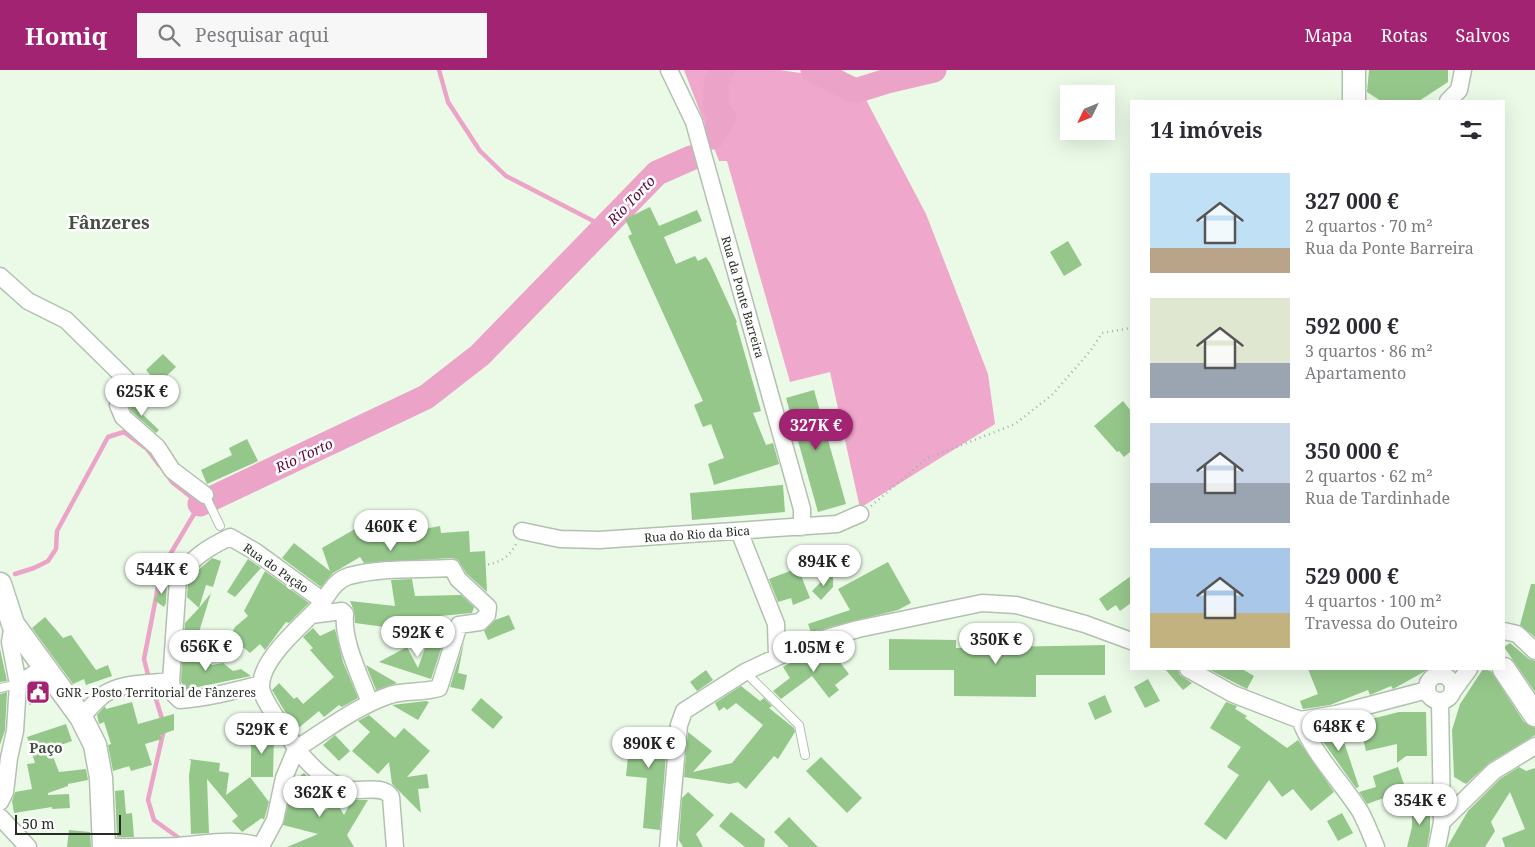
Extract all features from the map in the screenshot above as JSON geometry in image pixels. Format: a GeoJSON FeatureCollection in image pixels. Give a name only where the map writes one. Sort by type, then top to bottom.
{"type":"FeatureCollection","features":[{"type":"Feature","properties":{"kind":"street","name":"Rua da Ponte Barreira"},"geometry":{"type":"LineString","coordinates":[[669,70],[694,122],[802,509],[802,527]]}},
{"type":"Feature","properties":{"kind":"street"},"geometry":{"type":"LineString","coordinates":[[1354,70],[1354,100]]}},
{"type":"Feature","properties":{"kind":"street"},"geometry":{"type":"LineString","coordinates":[[1449,100],[1459,90],[1463,70]]}},
{"type":"Feature","properties":{"kind":"street"},"geometry":{"type":"LineString","coordinates":[[0,276],[28,301],[66,320],[126,379],[118,405],[123,417],[157,447],[172,470],[207,500]]}},
{"type":"Feature","properties":{"kind":"street","name":"Rua do Rio da Bica"},"geometry":{"type":"LineString","coordinates":[[522,531],[560,539],[599,540],[837,524],[860,514]]}},
{"type":"Feature","properties":{"kind":"street"},"geometry":{"type":"LineString","coordinates":[[739,531],[776,624],[777,656]]}},
{"type":"Feature","properties":{"kind":"street","name":"Rua do Pação"},"geometry":{"type":"LineString","coordinates":[[171,681],[178,580],[192,561],[206,549],[230,537],[256,552],[323,601]]}},
{"type":"Feature","properties":{"kind":"street"},"geometry":{"type":"LineString","coordinates":[[0,584],[13,624],[82,717],[95,745],[101,778],[104,847],[177,846],[216,841],[240,841],[262,847],[275,820],[284,778],[296,749],[370,703],[390,695],[439,688],[459,624],[480,622],[486,615],[488,608],[458,579],[452,568],[380,571],[347,576],[335,584],[311,615],[282,644],[268,664],[261,684],[265,702],[288,732],[296,749],[322,776],[334,785],[351,790],[384,790],[388,792],[391,797],[394,847]]}},
{"type":"Feature","properties":{"kind":"street"},"geometry":{"type":"LineString","coordinates":[[668,847],[678,725],[684,711],[745,672],[777,656],[805,644],[858,629],[982,602],[1016,605],[1085,624],[1130,641]]}},
{"type":"Feature","properties":{"kind":"street"},"geometry":{"type":"LineString","coordinates":[[311,615],[342,611],[345,614],[344,623],[352,659],[370,703]]}},
{"type":"Feature","properties":{"kind":"street"},"geometry":{"type":"LineString","coordinates":[[0,802],[5,792],[9,758],[15,732],[18,684],[10,642],[13,624]]}},
{"type":"Feature","properties":{"kind":"street"},"geometry":{"type":"LineString","coordinates":[[1505,631],[1517,634],[1535,651]]}},
{"type":"Feature","properties":{"kind":"street"},"geometry":{"type":"LineString","coordinates":[[18,684],[45,667]]}},
{"type":"Feature","properties":{"kind":"street"},"geometry":{"type":"LineString","coordinates":[[1190,670],[1233,694],[1300,720],[1336,714],[1427,690]]}},
{"type":"Feature","properties":{"kind":"street"},"geometry":{"type":"LineString","coordinates":[[1427,690],[1433,699],[1446,696],[1468,670]]}},
{"type":"Feature","properties":{"kind":"street"},"geometry":{"type":"LineString","coordinates":[[1505,670],[1535,715]]}},
{"type":"Feature","properties":{"kind":"street"},"geometry":{"type":"LineString","coordinates":[[1427,690],[1432,678],[1447,672],[1451,682],[1446,696],[1442,822],[1437,847]]}},
{"type":"Feature","properties":{"kind":"street"},"geometry":{"type":"LineString","coordinates":[[82,717],[107,692],[144,684],[171,681],[173,693],[180,700],[213,697],[224,692],[261,684]]}},
{"type":"Feature","properties":{"kind":"street"},"geometry":{"type":"LineString","coordinates":[[1300,720],[1307,737],[1324,764],[1360,812],[1376,847]]}},
{"type":"Feature","properties":{"kind":"street"},"geometry":{"type":"LineString","coordinates":[[1442,822],[1494,771],[1535,746]]}},
{"type":"Feature","properties":{"kind":"street"},"geometry":{"type":"LineString","coordinates":[[0,817],[28,847]]}},
{"type":"Feature","properties":{"kind":"lane"},"geometry":{"type":"LineString","coordinates":[[207,500],[220,526]]}},
{"type":"Feature","properties":{"kind":"lane"},"geometry":{"type":"LineString","coordinates":[[745,672],[799,725],[805,755]]}},
{"type":"Feature","properties":{"kind":"lane"},"geometry":{"type":"LineString","coordinates":[[0,688],[18,684]]}},
{"type":"Feature","properties":{"kind":"path"},"geometry":{"type":"LineString","coordinates":[[860,514],[926,459],[1015,424],[1053,394],[1091,350],[1102,333],[1130,328]]}},
{"type":"Feature","properties":{"kind":"path"},"geometry":{"type":"LineString","coordinates":[[452,568],[498,563],[511,553],[522,531]]}},
{"type":"Feature","properties":{"kind":"shaded area"},"geometry":{"type":"Polygon","coordinates":[[[684,70],[779,70],[830,77],[859,98],[864,96],[926,214],[988,374],[995,424],[860,508],[830,372],[790,382],[727,161],[719,161],[684,70]]]}},
{"type":"Feature","properties":{"kind":"building"},"geometry":{"type":"Polygon","coordinates":[[[1369,70],[1448,70],[1448,82],[1421,100],[1379,100],[1367,92],[1369,70]]]}},
{"type":"Feature","properties":{"kind":"building"},"geometry":{"type":"Polygon","coordinates":[[[650,207],[659,226],[697,210],[702,221],[664,237],[676,264],[695,256],[698,261],[706,257],[710,263],[737,322],[761,411],[753,413],[766,445],[773,443],[779,464],[714,485],[708,464],[724,458],[711,424],[703,427],[694,405],[703,401],[628,236],[632,234],[625,219],[650,207]]]}},
{"type":"Feature","properties":{"kind":"building"},"geometry":{"type":"Polygon","coordinates":[[[1068,241],[1082,265],[1064,276],[1050,252],[1068,241]]]}},
{"type":"Feature","properties":{"kind":"building"},"geometry":{"type":"Polygon","coordinates":[[[163,354],[176,367],[158,384],[146,370],[163,354]]]}},
{"type":"Feature","properties":{"kind":"building"},"geometry":{"type":"Polygon","coordinates":[[[814,390],[846,504],[818,512],[786,398],[814,390]]]}},
{"type":"Feature","properties":{"kind":"building"},"geometry":{"type":"Polygon","coordinates":[[[133,401],[138,410],[159,430],[156,433],[131,411],[129,404],[133,401]]]}},
{"type":"Feature","properties":{"kind":"building"},"geometry":{"type":"Polygon","coordinates":[[[1123,401],[1130,410],[1130,452],[1124,457],[1119,451],[1117,452],[1094,426],[1123,401]]]}},
{"type":"Feature","properties":{"kind":"building"},"geometry":{"type":"Polygon","coordinates":[[[247,439],[258,461],[207,484],[201,470],[232,455],[229,448],[247,439]]]}},
{"type":"Feature","properties":{"kind":"building"},"geometry":{"type":"Polygon","coordinates":[[[783,485],[785,512],[692,520],[690,493],[783,485]]]}},
{"type":"Feature","properties":{"kind":"building"},"geometry":{"type":"Polygon","coordinates":[[[367,521],[370,539],[440,526],[441,533],[469,531],[470,552],[485,551],[487,592],[466,573],[458,560],[452,558],[364,563],[360,557],[333,573],[321,587],[282,558],[294,543],[330,571],[322,548],[355,529],[354,524],[367,521]]]}},
{"type":"Feature","properties":{"kind":"building"},"geometry":{"type":"Polygon","coordinates":[[[212,558],[221,561],[213,587],[206,585],[199,608],[187,597],[188,583],[196,572],[212,558]]]}},
{"type":"Feature","properties":{"kind":"building"},"geometry":{"type":"Polygon","coordinates":[[[248,559],[261,568],[235,597],[227,592],[248,559]]]}},
{"type":"Feature","properties":{"kind":"building"},"geometry":{"type":"Polygon","coordinates":[[[888,562],[911,603],[898,610],[811,632],[808,624],[850,610],[838,589],[888,562]]]}},
{"type":"Feature","properties":{"kind":"building"},"geometry":{"type":"Polygon","coordinates":[[[798,568],[810,598],[793,605],[791,598],[778,602],[769,579],[798,568]]]}},
{"type":"Feature","properties":{"kind":"building"},"geometry":{"type":"Polygon","coordinates":[[[833,570],[833,587],[821,600],[812,591],[833,570]]]}},
{"type":"Feature","properties":{"kind":"building"},"geometry":{"type":"Polygon","coordinates":[[[265,571],[309,603],[289,623],[286,622],[265,650],[260,644],[250,653],[230,636],[235,627],[248,616],[244,611],[265,571]]]}},
{"type":"Feature","properties":{"kind":"building"},"geometry":{"type":"Polygon","coordinates":[[[1130,577],[1130,604],[1120,611],[1116,605],[1107,611],[1099,599],[1130,577]]]}},
{"type":"Feature","properties":{"kind":"building"},"geometry":{"type":"Polygon","coordinates":[[[167,578],[166,603],[164,607],[154,600],[167,578]]]}},
{"type":"Feature","properties":{"kind":"building"},"geometry":{"type":"Polygon","coordinates":[[[412,579],[415,596],[461,595],[474,607],[472,613],[440,616],[440,621],[393,620],[392,628],[355,623],[354,611],[350,601],[395,606],[391,580],[412,579]]]}},
{"type":"Feature","properties":{"kind":"building"},"geometry":{"type":"Polygon","coordinates":[[[1531,584],[1535,584],[1535,637],[1520,625],[1531,584]]]}},
{"type":"Feature","properties":{"kind":"building"},"geometry":{"type":"Polygon","coordinates":[[[211,593],[199,632],[203,634],[193,645],[184,637],[185,623],[211,593]]]}},
{"type":"Feature","properties":{"kind":"building"},"geometry":{"type":"Polygon","coordinates":[[[509,615],[515,629],[488,640],[484,631],[495,620],[509,615]]]}},
{"type":"Feature","properties":{"kind":"building"},"geometry":{"type":"Polygon","coordinates":[[[45,617],[63,638],[71,635],[96,670],[108,665],[112,676],[86,685],[84,679],[73,684],[32,628],[45,617]]]}},
{"type":"Feature","properties":{"kind":"building"},"geometry":{"type":"Polygon","coordinates":[[[313,628],[320,636],[335,629],[343,662],[358,698],[342,707],[339,705],[324,717],[319,711],[296,730],[272,690],[279,683],[294,699],[297,697],[303,704],[334,677],[310,650],[313,648],[303,637],[313,628]]]}},
{"type":"Feature","properties":{"kind":"building"},"geometry":{"type":"Polygon","coordinates":[[[430,634],[445,637],[431,679],[379,662],[407,647],[418,668],[430,634]]]}},
{"type":"Feature","properties":{"kind":"building"},"geometry":{"type":"Polygon","coordinates":[[[889,639],[956,640],[956,648],[1105,645],[1105,675],[1036,675],[1036,697],[954,696],[954,670],[889,670],[889,639]]]}},
{"type":"Feature","properties":{"kind":"building"},"geometry":{"type":"Polygon","coordinates":[[[464,642],[458,673],[467,675],[464,690],[450,687],[464,642]]]}},
{"type":"Feature","properties":{"kind":"building"},"geometry":{"type":"Polygon","coordinates":[[[1510,643],[1529,659],[1535,661],[1535,692],[1505,648],[1510,643]]]}},
{"type":"Feature","properties":{"kind":"building"},"geometry":{"type":"Polygon","coordinates":[[[829,648],[849,674],[835,685],[839,690],[829,698],[812,676],[781,699],[773,691],[790,678],[783,667],[808,653],[829,648]]]}},
{"type":"Feature","properties":{"kind":"building"},"geometry":{"type":"Polygon","coordinates":[[[0,649],[7,681],[0,682],[0,649]]]}},
{"type":"Feature","properties":{"kind":"building"},"geometry":{"type":"Polygon","coordinates":[[[191,650],[212,665],[223,663],[233,671],[241,669],[251,676],[184,690],[181,681],[182,661],[191,650]]]}},
{"type":"Feature","properties":{"kind":"building"},"geometry":{"type":"Polygon","coordinates":[[[366,665],[397,683],[376,690],[366,665]]]}},
{"type":"Feature","properties":{"kind":"building"},"geometry":{"type":"Polygon","coordinates":[[[706,670],[713,680],[697,691],[690,682],[706,670]]]}},
{"type":"Feature","properties":{"kind":"building"},"geometry":{"type":"Polygon","coordinates":[[[1166,670],[1178,670],[1180,675],[1192,683],[1183,690],[1166,670]]]}},
{"type":"Feature","properties":{"kind":"building"},"geometry":{"type":"Polygon","coordinates":[[[1210,670],[1244,670],[1254,676],[1247,689],[1210,670]]]}},
{"type":"Feature","properties":{"kind":"building"},"geometry":{"type":"Polygon","coordinates":[[[1308,670],[1427,670],[1393,689],[1391,686],[1370,695],[1368,690],[1330,705],[1303,709],[1300,701],[1318,694],[1308,670]]]}},
{"type":"Feature","properties":{"kind":"building"},"geometry":{"type":"Polygon","coordinates":[[[1482,670],[1491,671],[1524,722],[1535,728],[1535,735],[1489,763],[1466,784],[1454,777],[1452,730],[1460,704],[1482,670]]]}},
{"type":"Feature","properties":{"kind":"building"},"geometry":{"type":"Polygon","coordinates":[[[1148,679],[1160,701],[1145,708],[1134,687],[1148,679]]]}},
{"type":"Feature","properties":{"kind":"building","name":"GNR - Posto Territorial de Fânzeres"},"geometry":{"type":"Polygon","coordinates":[[[40,683],[50,697],[29,705],[28,690],[40,683]]]}},
{"type":"Feature","properties":{"kind":"building"},"geometry":{"type":"Polygon","coordinates":[[[741,686],[760,701],[764,698],[772,706],[769,708],[794,728],[795,732],[778,759],[774,756],[746,789],[738,782],[730,784],[684,777],[688,732],[712,751],[693,772],[732,763],[763,725],[736,703],[727,710],[724,707],[719,711],[715,703],[741,686]]]}},
{"type":"Feature","properties":{"kind":"building"},"geometry":{"type":"Polygon","coordinates":[[[7,692],[5,730],[0,745],[0,694],[7,692]]]}},
{"type":"Feature","properties":{"kind":"building"},"geometry":{"type":"Polygon","coordinates":[[[1105,695],[1112,712],[1095,720],[1088,703],[1105,695]]]}},
{"type":"Feature","properties":{"kind":"building"},"geometry":{"type":"Polygon","coordinates":[[[481,698],[503,717],[493,729],[471,710],[481,698]]]}},
{"type":"Feature","properties":{"kind":"building"},"geometry":{"type":"Polygon","coordinates":[[[132,702],[138,724],[174,714],[174,730],[160,735],[162,739],[145,744],[152,765],[131,771],[129,766],[113,771],[108,745],[111,744],[104,722],[99,724],[97,715],[105,706],[106,709],[132,702]]]}},
{"type":"Feature","properties":{"kind":"building"},"geometry":{"type":"Polygon","coordinates":[[[429,702],[418,720],[392,705],[429,702]]]}},
{"type":"Feature","properties":{"kind":"building"},"geometry":{"type":"Polygon","coordinates":[[[1226,702],[1237,706],[1235,709],[1247,716],[1245,718],[1287,748],[1298,740],[1334,792],[1311,811],[1293,789],[1282,797],[1269,780],[1226,840],[1204,824],[1239,775],[1227,767],[1241,747],[1210,728],[1226,702]]]}},
{"type":"Feature","properties":{"kind":"building"},"geometry":{"type":"Polygon","coordinates":[[[1399,712],[1426,712],[1427,756],[1406,756],[1397,763],[1397,744],[1366,751],[1359,722],[1399,712]]]}},
{"type":"Feature","properties":{"kind":"building"},"geometry":{"type":"Polygon","coordinates":[[[369,715],[395,738],[404,728],[430,751],[407,777],[427,774],[429,788],[418,789],[421,813],[392,784],[389,762],[378,774],[352,751],[370,732],[358,721],[369,715]]]}},
{"type":"Feature","properties":{"kind":"building"},"geometry":{"type":"Polygon","coordinates":[[[66,724],[72,741],[50,749],[59,772],[86,769],[88,780],[68,784],[68,786],[48,793],[48,795],[69,794],[70,808],[52,809],[52,807],[14,813],[12,801],[15,792],[32,789],[27,764],[35,763],[27,737],[66,724]]]}},
{"type":"Feature","properties":{"kind":"building"},"geometry":{"type":"Polygon","coordinates":[[[631,727],[668,730],[660,830],[643,828],[647,778],[626,776],[631,727]]]}},
{"type":"Feature","properties":{"kind":"building"},"geometry":{"type":"Polygon","coordinates":[[[1339,727],[1359,787],[1356,788],[1317,733],[1339,727]]]}},
{"type":"Feature","properties":{"kind":"building"},"geometry":{"type":"Polygon","coordinates":[[[251,733],[274,734],[273,777],[251,777],[251,733]]]}},
{"type":"Feature","properties":{"kind":"building"},"geometry":{"type":"Polygon","coordinates":[[[335,735],[350,751],[339,761],[323,745],[335,735]]]}},
{"type":"Feature","properties":{"kind":"building"},"geometry":{"type":"Polygon","coordinates":[[[821,757],[862,798],[847,813],[806,771],[821,757]]]}},
{"type":"Feature","properties":{"kind":"building"},"geometry":{"type":"Polygon","coordinates":[[[189,759],[220,763],[219,771],[229,773],[226,795],[250,777],[269,802],[264,820],[262,818],[242,832],[232,821],[238,816],[207,779],[209,833],[191,834],[189,776],[191,761],[189,759]]]}},
{"type":"Feature","properties":{"kind":"building"},"geometry":{"type":"Polygon","coordinates":[[[1398,767],[1406,790],[1367,804],[1359,792],[1376,787],[1373,776],[1398,767]]]}},
{"type":"Feature","properties":{"kind":"building"},"geometry":{"type":"Polygon","coordinates":[[[1519,767],[1526,771],[1535,768],[1535,847],[1505,847],[1502,838],[1525,829],[1510,792],[1491,822],[1495,831],[1485,847],[1447,847],[1468,811],[1500,779],[1519,767]]]}},
{"type":"Feature","properties":{"kind":"building"},"geometry":{"type":"Polygon","coordinates":[[[304,773],[316,787],[310,791],[322,812],[337,803],[344,815],[352,800],[368,800],[347,835],[354,847],[287,847],[318,834],[283,825],[294,781],[304,773]]]}},
{"type":"Feature","properties":{"kind":"building"},"geometry":{"type":"Polygon","coordinates":[[[124,790],[126,814],[132,813],[134,837],[117,837],[115,791],[124,790]]]}},
{"type":"Feature","properties":{"kind":"building"},"geometry":{"type":"Polygon","coordinates":[[[688,792],[714,815],[696,834],[703,847],[683,847],[679,840],[682,798],[688,792]]]}},
{"type":"Feature","properties":{"kind":"building"},"geometry":{"type":"Polygon","coordinates":[[[1412,805],[1430,805],[1430,830],[1427,847],[1407,847],[1412,827],[1412,805]]]}},
{"type":"Feature","properties":{"kind":"building"},"geometry":{"type":"Polygon","coordinates":[[[731,812],[765,839],[764,847],[745,847],[719,826],[731,812]]]}},
{"type":"Feature","properties":{"kind":"building"},"geometry":{"type":"Polygon","coordinates":[[[1342,813],[1353,833],[1338,841],[1327,821],[1342,813]]]}},
{"type":"Feature","properties":{"kind":"building"},"geometry":{"type":"Polygon","coordinates":[[[789,817],[818,847],[789,847],[774,832],[789,817]]]}},
{"type":"Feature","properties":{"kind":"building"},"geometry":{"type":"Polygon","coordinates":[[[69,830],[90,832],[91,847],[67,847],[69,830]]]}},
{"type":"Feature","properties":{"kind":"waterway"},"geometry":{"type":"LineString","coordinates":[[439,70],[448,102],[480,151],[506,176],[605,227]]}},
{"type":"Feature","properties":{"kind":"waterway","name":"Rio Torto"},"geometry":{"type":"LineString","coordinates":[[712,137],[724,117],[716,109],[716,82],[722,70]]}},
{"type":"Feature","properties":{"kind":"waterway","name":"Rio Torto"},"geometry":{"type":"LineString","coordinates":[[813,70],[855,91],[934,70]]}},
{"type":"Feature","properties":{"kind":"waterway","name":"Rio Torto"},"geometry":{"type":"LineString","coordinates":[[200,504],[426,397],[480,355],[657,173],[691,158]]}},
{"type":"Feature","properties":{"kind":"waterway"},"geometry":{"type":"LineString","coordinates":[[15,574],[48,561],[56,549],[57,531],[108,437],[124,432],[147,449],[159,465]]}},
{"type":"Feature","properties":{"kind":"waterway","name":"Rio Torto"},"geometry":{"type":"LineString","coordinates":[[149,679],[144,659],[160,577],[165,563],[200,504],[172,482],[166,473]]}},
{"type":"Feature","properties":{"kind":"waterway","name":"Rio Torto"},"geometry":{"type":"LineString","coordinates":[[152,686],[163,722]]}},
{"type":"Feature","properties":{"kind":"waterway","name":"Rio Torto"},"geometry":{"type":"LineString","coordinates":[[164,729],[148,800],[154,820],[183,841]]}},
{"type":"Feature","properties":{"kind":"place","name":"GNR - Posto Territorial de Fânzeres"},"geometry":{"type":"Point","coordinates":[38,692]}},
{"type":"Feature","properties":{"kind":"district","name":"Fânzeres"},"geometry":{"type":"Point","coordinates":[109,222]}},
{"type":"Feature","properties":{"kind":"district","name":"Paço"},"geometry":{"type":"Point","coordinates":[46,747]}}]}
